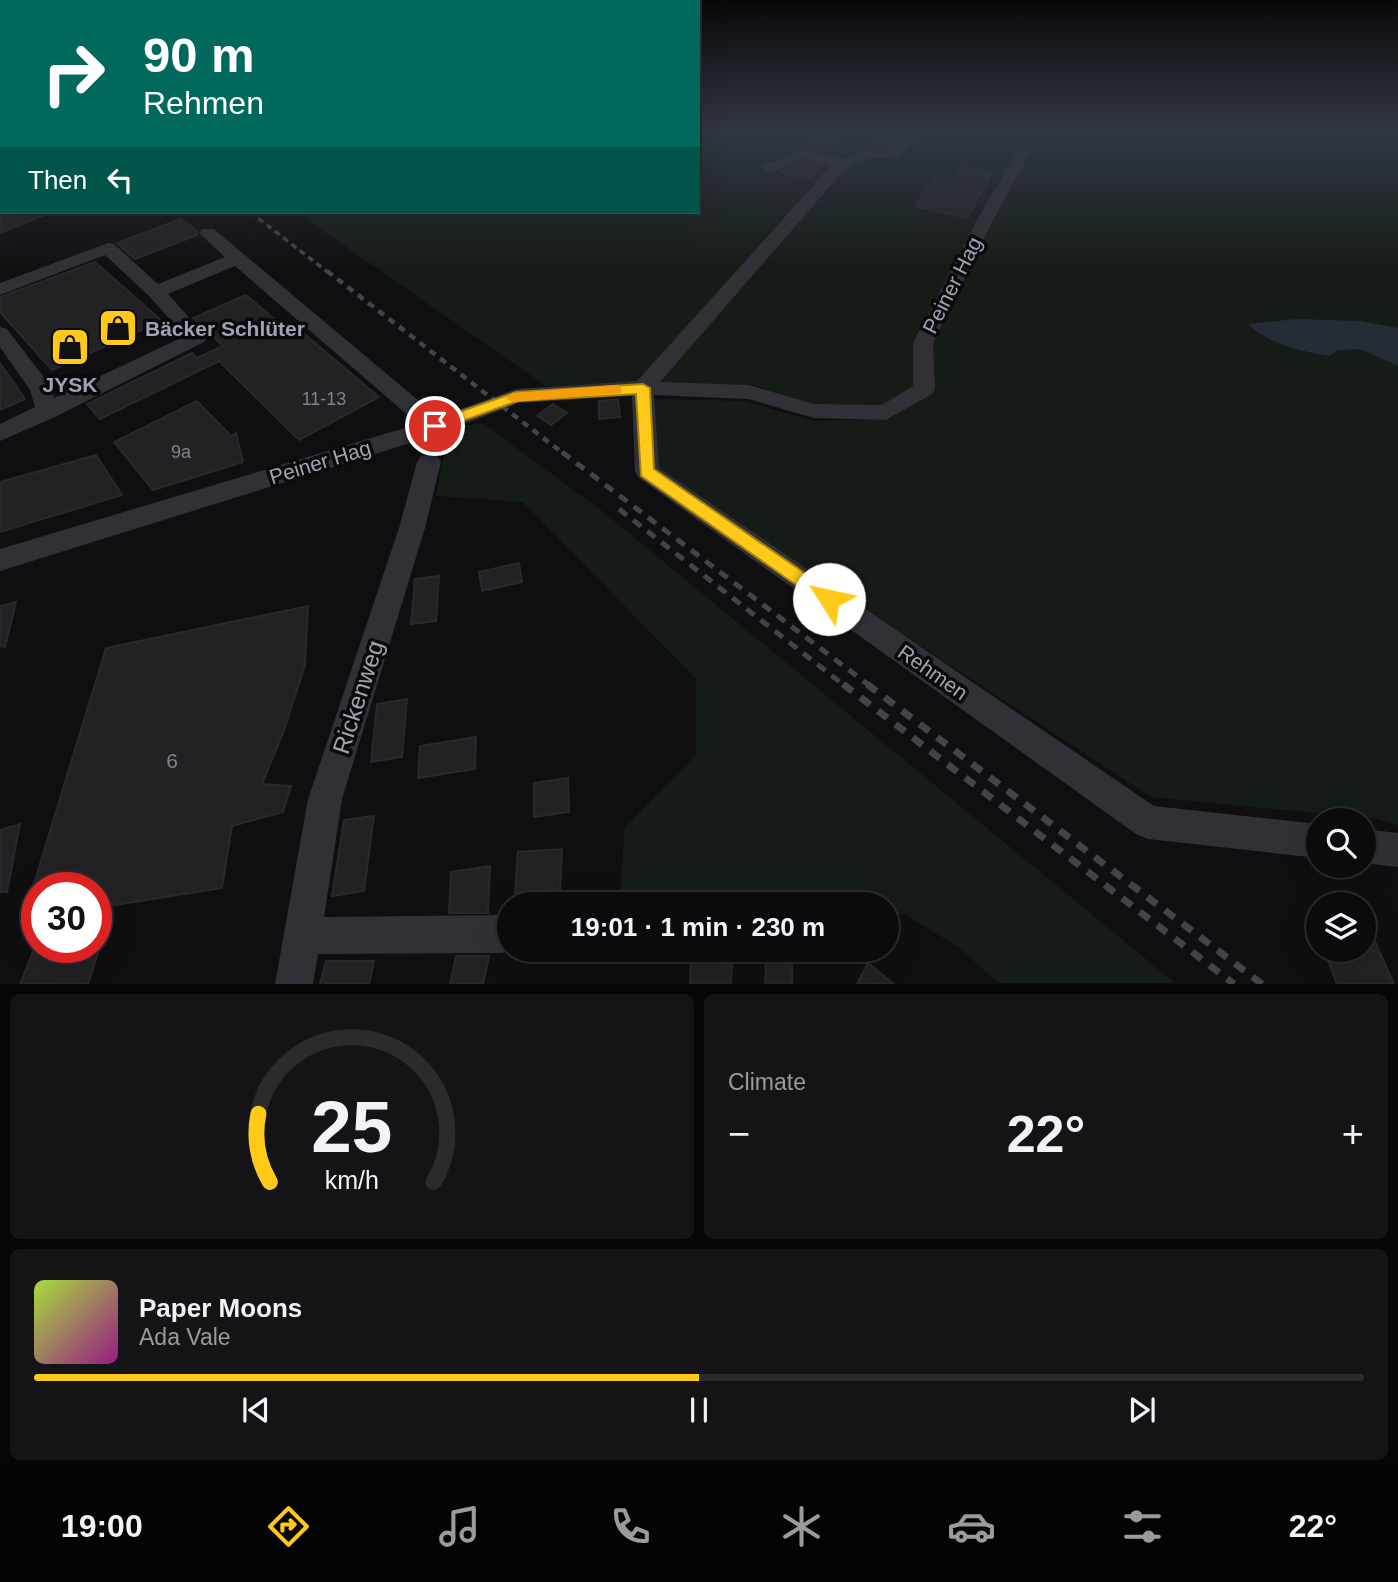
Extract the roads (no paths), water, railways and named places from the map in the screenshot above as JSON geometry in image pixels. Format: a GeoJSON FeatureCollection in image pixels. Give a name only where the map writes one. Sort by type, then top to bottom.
{"type":"FeatureCollection","features":[{"type":"Feature","properties":{"kind":"street"},"geometry":{"type":"LineString","coordinates":[[643,388],[693,335],[821,186],[831,178]]}},
{"type":"Feature","properties":{"kind":"street","name":"Peiner Hag"},"geometry":{"type":"LineString","coordinates":[[0,560],[435,426],[516,396],[643,388],[750,392],[814,411],[886,413],[924,388],[923,343],[1009,178]]}},
{"type":"Feature","properties":{"kind":"street"},"geometry":{"type":"LineString","coordinates":[[208,233],[435,426]]}},
{"type":"Feature","properties":{"kind":"street"},"geometry":{"type":"LineString","coordinates":[[0,289],[108,248],[156,292],[197,338],[47,412],[0,432]]}},
{"type":"Feature","properties":{"kind":"street"},"geometry":{"type":"LineString","coordinates":[[156,292],[238,258]]}},
{"type":"Feature","properties":{"kind":"street"},"geometry":{"type":"LineString","coordinates":[[0,333],[41,389],[47,412]]}},
{"type":"Feature","properties":{"kind":"street","name":"Rehmen"},"geometry":{"type":"LineString","coordinates":[[643,388],[647,472],[1148,822],[1306,840]]}},
{"type":"Feature","properties":{"kind":"street","name":"Rickenweg"},"geometry":{"type":"LineString","coordinates":[[294,984],[325,799],[412,528],[429,462]]}},
{"type":"Feature","properties":{"kind":"street"},"geometry":{"type":"LineString","coordinates":[[1376,847],[1398,850]]}},
{"type":"Feature","properties":{"kind":"street"},"geometry":{"type":"LineString","coordinates":[[304,936],[497,934]]}},
{"type":"Feature","properties":{"kind":"railway"},"geometry":{"type":"LineString","coordinates":[[253,214],[329,273]]}},
{"type":"Feature","properties":{"kind":"railway"},"geometry":{"type":"LineString","coordinates":[[327,271],[564,454]]}},
{"type":"Feature","properties":{"kind":"railway"},"geometry":{"type":"LineString","coordinates":[[562,452],[870,686]]}},
{"type":"Feature","properties":{"kind":"railway"},"geometry":{"type":"LineString","coordinates":[[619,509],[845,686]]}},
{"type":"Feature","properties":{"kind":"railway"},"geometry":{"type":"LineString","coordinates":[[843,684],[1234,984]]}},
{"type":"Feature","properties":{"kind":"railway"},"geometry":{"type":"LineString","coordinates":[[867,684],[1262,984]]}},
{"type":"Feature","properties":{"kind":"place","name":"Bäcker Schlüter"},"geometry":{"type":"Point","coordinates":[118,328]}},
{"type":"Feature","properties":{"kind":"place","name":"JYSK"},"geometry":{"type":"Point","coordinates":[70,347]}}]}
